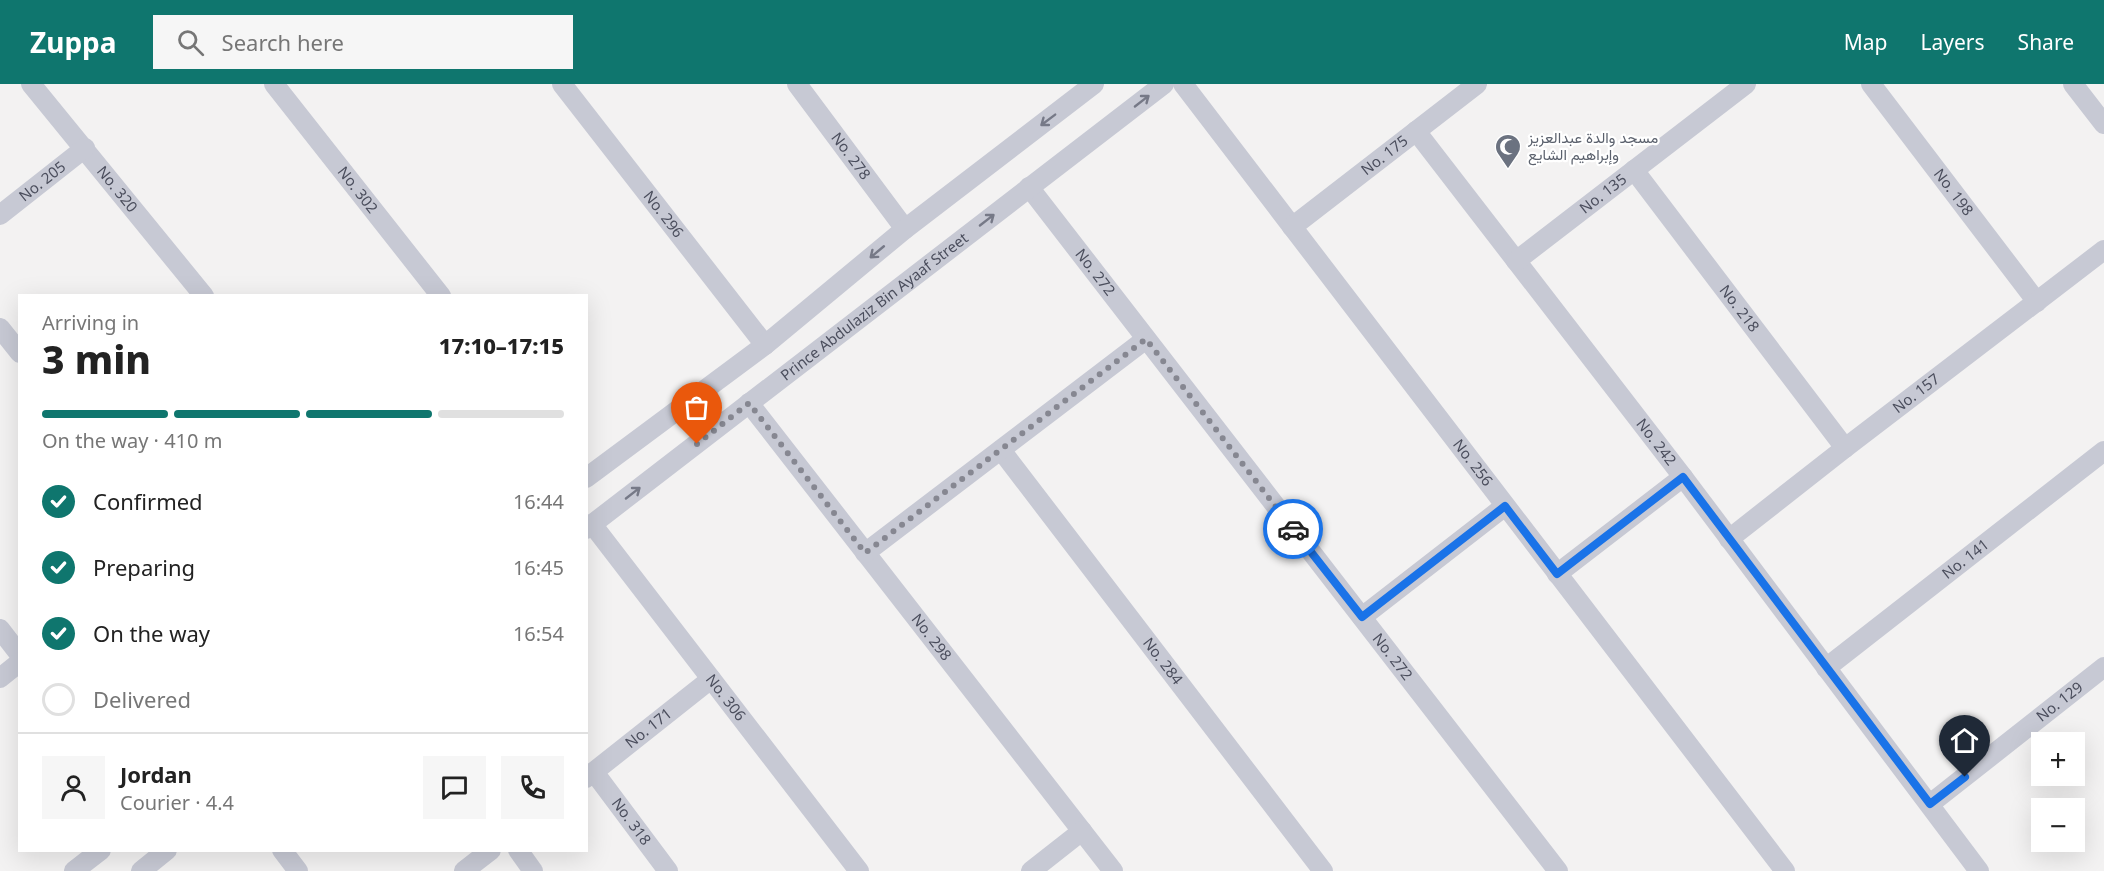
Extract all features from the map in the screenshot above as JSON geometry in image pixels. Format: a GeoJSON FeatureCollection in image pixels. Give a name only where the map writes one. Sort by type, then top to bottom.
{"type":"FeatureCollection","features":[{"type":"Feature","properties":{"kind":"street","name":"No. 320"},"geometry":{"type":"LineString","coordinates":[[31,84],[202,294]]}},
{"type":"Feature","properties":{"kind":"street","name":"No. 302"},"geometry":{"type":"LineString","coordinates":[[274,84],[439,294]]}},
{"type":"Feature","properties":{"kind":"street","name":"No. 296"},"geometry":{"type":"LineString","coordinates":[[562,84],[765,345]]}},
{"type":"Feature","properties":{"kind":"street","name":"No. 278"},"geometry":{"type":"LineString","coordinates":[[797,84],[905,229]]}},
{"type":"Feature","properties":{"kind":"street"},"geometry":{"type":"LineString","coordinates":[[588,477],[765,345],[905,229],[1094,84]]}},
{"type":"Feature","properties":{"kind":"street","name":"Prince Abdulaziz Bin Ayaaf Street"},"geometry":{"type":"LineString","coordinates":[[589,526],[1164,84]]}},
{"type":"Feature","properties":{"kind":"street","name":"No. 256"},"geometry":{"type":"LineString","coordinates":[[1183,84],[1785,871]]}},
{"type":"Feature","properties":{"kind":"street","name":"No. 175"},"geometry":{"type":"LineString","coordinates":[[1292,227],[1477,84]]}},
{"type":"Feature","properties":{"kind":"street","name":"No. 135"},"geometry":{"type":"LineString","coordinates":[[1516,261],[1746,84]]}},
{"type":"Feature","properties":{"kind":"street","name":"No. 198"},"geometry":{"type":"LineString","coordinates":[[1871,84],[2037,302]]}},
{"type":"Feature","properties":{"kind":"street"},"geometry":{"type":"LineString","coordinates":[[2073,84],[2104,124]]}},
{"type":"Feature","properties":{"kind":"street","name":"No. 242"},"geometry":{"type":"LineString","coordinates":[[1416,130],[1683,477],[1979,871]]}},
{"type":"Feature","properties":{"kind":"street","name":"No. 205"},"geometry":{"type":"LineString","coordinates":[[0,215],[85,148]]}},
{"type":"Feature","properties":{"kind":"street","name":"No. 218"},"geometry":{"type":"LineString","coordinates":[[1634,170],[1845,448]]}},
{"type":"Feature","properties":{"kind":"street","name":"No. 272"},"geometry":{"type":"LineString","coordinates":[[1029,188],[1558,871]]}},
{"type":"Feature","properties":{"kind":"street","name":"No. 157"},"geometry":{"type":"LineString","coordinates":[[1729,539],[2104,250]]}},
{"type":"Feature","properties":{"kind":"street"},"geometry":{"type":"LineString","coordinates":[[0,328],[18,350]]}},
{"type":"Feature","properties":{"kind":"street"},"geometry":{"type":"LineString","coordinates":[[865,553],[1146,339]]}},
{"type":"Feature","properties":{"kind":"street","name":"No. 298"},"geometry":{"type":"LineString","coordinates":[[749,403],[1113,871]]}},
{"type":"Feature","properties":{"kind":"street","name":"No. 284"},"geometry":{"type":"LineString","coordinates":[[1001,450],[1323,871]]}},
{"type":"Feature","properties":{"kind":"street","name":"No. 141"},"geometry":{"type":"LineString","coordinates":[[1826,668],[2104,451]]}},
{"type":"Feature","properties":{"kind":"street"},"geometry":{"type":"LineString","coordinates":[[1557,574],[1683,477]]}},
{"type":"Feature","properties":{"kind":"street"},"geometry":{"type":"LineString","coordinates":[[1362,617],[1505,506]]}},
{"type":"Feature","properties":{"kind":"street","name":"No. 306"},"geometry":{"type":"LineString","coordinates":[[589,526],[860,871]]}},
{"type":"Feature","properties":{"kind":"street"},"geometry":{"type":"LineString","coordinates":[[0,629],[18,652]]}},
{"type":"Feature","properties":{"kind":"street"},"geometry":{"type":"LineString","coordinates":[[0,678],[18,664]]}},
{"type":"Feature","properties":{"kind":"street","name":"No. 129"},"geometry":{"type":"LineString","coordinates":[[1930,804],[2104,667]]}},
{"type":"Feature","properties":{"kind":"street","name":"No. 171"},"geometry":{"type":"LineString","coordinates":[[590,775],[711,679]]}},
{"type":"Feature","properties":{"kind":"street","name":"No. 318"},"geometry":{"type":"LineString","coordinates":[[590,775],[668,871]]}},
{"type":"Feature","properties":{"kind":"street"},"geometry":{"type":"LineString","coordinates":[[1031,871],[1082,831]]}},
{"type":"Feature","properties":{"kind":"street"},"geometry":{"type":"LineString","coordinates":[[74,871],[98,852]]}},
{"type":"Feature","properties":{"kind":"street"},"geometry":{"type":"LineString","coordinates":[[141,871],[165,852]]}},
{"type":"Feature","properties":{"kind":"street"},"geometry":{"type":"LineString","coordinates":[[284,852],[298,871]]}},
{"type":"Feature","properties":{"kind":"street"},"geometry":{"type":"LineString","coordinates":[[464,871],[488,852]]}},
{"type":"Feature","properties":{"kind":"street"},"geometry":{"type":"LineString","coordinates":[[519,852],[533,871]]}},
{"type":"Feature","properties":{"kind":"way so far"},"geometry":{"type":"LineString","coordinates":[[697,444],[749,403],[865,553],[1146,339],[1293,529]]}},
{"type":"Feature","properties":{"kind":"place","name":"مسجد والدة عبدالعزيز وإبراهيم الشايع"},"geometry":{"type":"Point","coordinates":[1508,170]}},
{"type":"Feature","properties":{"kind":"route"},"geometry":{"type":"LineString","coordinates":[[1293,529],[1362,617],[1505,506],[1557,574],[1683,477],[1930,804],[1965,777]]}}]}
